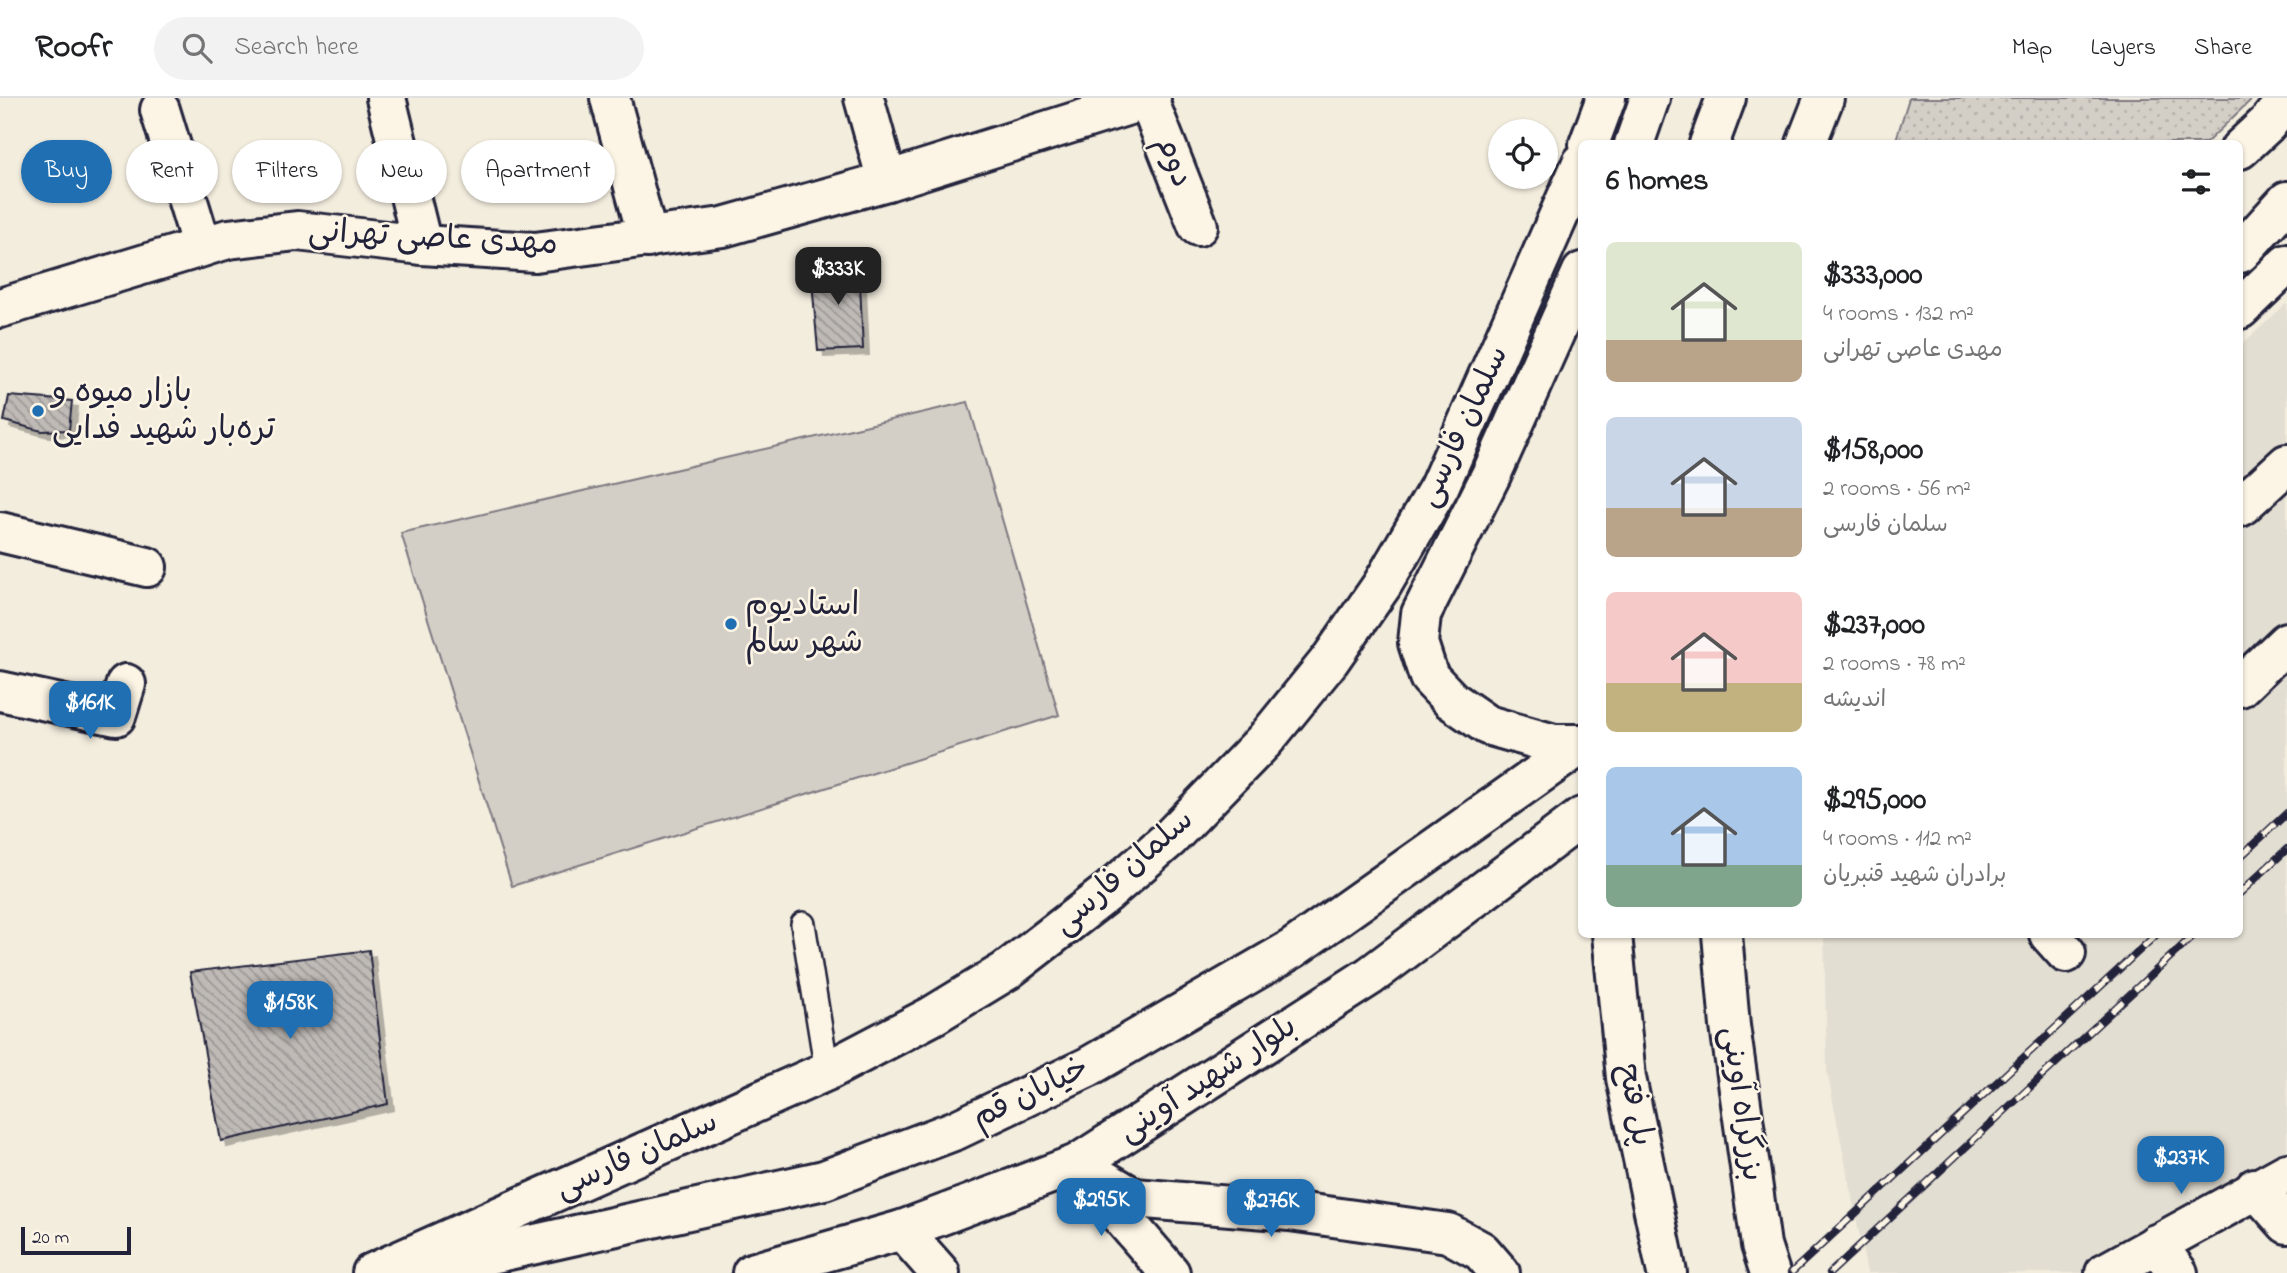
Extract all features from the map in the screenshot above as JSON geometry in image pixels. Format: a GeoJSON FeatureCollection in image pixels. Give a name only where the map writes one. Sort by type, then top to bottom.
{"type":"FeatureCollection","features":[{"type":"Feature","properties":{"kind":"main road"},"geometry":{"type":"LineString","coordinates":[[386,98],[422,246]]}},
{"type":"Feature","properties":{"kind":"main road"},"geometry":{"type":"LineString","coordinates":[[610,98],[648,238]]}},
{"type":"Feature","properties":{"kind":"main road"},"geometry":{"type":"LineString","coordinates":[[864,98],[887,181]]}},
{"type":"Feature","properties":{"kind":"main road"},"geometry":{"type":"LineString","coordinates":[[1590,140],[1606,98]]}},
{"type":"Feature","properties":{"kind":"main road"},"geometry":{"type":"LineString","coordinates":[[1635,140],[1650,98]]}},
{"type":"Feature","properties":{"kind":"main road"},"geometry":{"type":"LineString","coordinates":[[1710,140],[1726,98]]}},
{"type":"Feature","properties":{"kind":"main road"},"geometry":{"type":"LineString","coordinates":[[1808,140],[1824,98]]}},
{"type":"Feature","properties":{"kind":"main road"},"geometry":{"type":"LineString","coordinates":[[2243,146],[2287,100]]}},
{"type":"Feature","properties":{"kind":"main road","name":"مهدی عاصی تهرانی"},"geometry":{"type":"LineString","coordinates":[[0,308],[228,239],[297,231],[422,246],[536,252],[723,227],[887,181],[1131,101]]}},
{"type":"Feature","properties":{"kind":"main road","name":"دوم"},"geometry":{"type":"LineString","coordinates":[[1131,101],[1198,226]]}},
{"type":"Feature","properties":{"kind":"main road"},"geometry":{"type":"LineString","coordinates":[[160,110],[202,247]]}},
{"type":"Feature","properties":{"kind":"main road","name":"سلمان فارسی"},"geometry":{"type":"LineString","coordinates":[[372,1273],[827,1071],[932,1016],[1006,971],[1108,892],[1170,839],[1265,740],[1330,660],[1382,585],[1439,488],[1578,172]]}},
{"type":"Feature","properties":{"kind":"main road"},"geometry":{"type":"LineString","coordinates":[[2243,250],[2287,201]]}},
{"type":"Feature","properties":{"kind":"main road"},"geometry":{"type":"LineString","coordinates":[[2243,306],[2287,264]]}},
{"type":"Feature","properties":{"kind":"main road","name":"سلمان فارسی"},"geometry":{"type":"LineString","coordinates":[[1578,281],[1492,473],[1421,614],[1418,643],[1429,677],[1451,700],[1487,725],[1555,744],[1578,744]]}},
{"type":"Feature","properties":{"kind":"main road"},"geometry":{"type":"LineString","coordinates":[[2243,504],[2287,464]]}},
{"type":"Feature","properties":{"kind":"main road"},"geometry":{"type":"LineString","coordinates":[[0,532],[147,567]]}},
{"type":"Feature","properties":{"kind":"main road"},"geometry":{"type":"LineString","coordinates":[[2243,684],[2287,642]]}},
{"type":"Feature","properties":{"kind":"main road"},"geometry":{"type":"LineString","coordinates":[[0,691],[116,716],[126,684]]}},
{"type":"Feature","properties":{"kind":"main road","name":"خیابان قم"},"geometry":{"type":"LineString","coordinates":[[406,1273],[824,1180],[957,1130],[1088,1068],[1292,949],[1578,747]]}},
{"type":"Feature","properties":{"kind":"main road","name":"بلوار شهید آوینی"},"geometry":{"type":"LineString","coordinates":[[752,1273],[902,1230],[1077,1164],[1370,976],[1578,820]]}},
{"type":"Feature","properties":{"kind":"main road","name":"پل فتح"},"geometry":{"type":"LineString","coordinates":[[1612,938],[1626,1078],[1667,1273]]}},
{"type":"Feature","properties":{"kind":"main road","name":"بزرگراه آوینی"},"geometry":{"type":"LineString","coordinates":[[1722,938],[1730,1026],[1761,1245],[1770,1273]]}},
{"type":"Feature","properties":{"kind":"main road"},"geometry":{"type":"LineString","coordinates":[[1077,1164],[1170,1273]]}},
{"type":"Feature","properties":{"kind":"main road"},"geometry":{"type":"LineString","coordinates":[[1077,1164],[1134,1198],[1290,1211],[1448,1233],[1481,1251],[1500,1273]]}},
{"type":"Feature","properties":{"kind":"main road"},"geometry":{"type":"LineString","coordinates":[[2105,1273],[2167,1259],[2271,1180],[2287,1224]]}},
{"type":"Feature","properties":{"kind":"main road"},"geometry":{"type":"LineString","coordinates":[[902,1230],[940,1273]]}},
{"type":"Feature","properties":{"kind":"lane"},"geometry":{"type":"LineString","coordinates":[[803,924],[827,1071]]}},
{"type":"Feature","properties":{"kind":"shaded area"},"geometry":{"type":"Polygon","coordinates":[[[1909,98],[2253,98],[2209,140],[1896,140],[1909,98]]]}},
{"type":"Feature","properties":{"kind":"shaded area"},"geometry":{"type":"Polygon","coordinates":[[[2287,303],[2287,1156],[2082,1273],[1867,1273],[1827,1071],[1824,938],[2243,938],[2243,343],[2287,303]]]}},
{"type":"Feature","properties":{"kind":"shaded area","name":"استادیوم شهر سالم"},"geometry":{"type":"Polygon","coordinates":[[[968,402],[1059,715],[512,886],[401,533],[968,402]]]}},
{"type":"Feature","properties":{"kind":"building"},"geometry":{"type":"Polygon","coordinates":[[[859,261],[863,349],[818,351],[811,270],[859,261]]]}},
{"type":"Feature","properties":{"kind":"building","name":"بازار میوه و تره‌بار شهید فدایی"},"geometry":{"type":"Polygon","coordinates":[[[9,396],[72,401],[69,430],[42,431],[4,421],[9,396]]]}},
{"type":"Feature","properties":{"kind":"building"},"geometry":{"type":"Polygon","coordinates":[[[369,950],[388,1104],[221,1141],[190,972],[369,950]]]}},
{"type":"Feature","properties":{"kind":"railway"},"geometry":{"type":"LineString","coordinates":[[2243,854],[2287,813]]}},
{"type":"Feature","properties":{"kind":"railway"},"geometry":{"type":"LineString","coordinates":[[2243,890],[2287,849]]}},
{"type":"Feature","properties":{"kind":"railway"},"geometry":{"type":"LineString","coordinates":[[1791,1273],[2153,938]]}},
{"type":"Feature","properties":{"kind":"railway"},"geometry":{"type":"LineString","coordinates":[[1830,1273],[2191,938]]}},
{"type":"Feature","properties":{"kind":"place","name":"بازار میوه و تره‌بار شهید فدایی"},"geometry":{"type":"Point","coordinates":[38,411]}},
{"type":"Feature","properties":{"kind":"place","name":"استادیوم شهر سالم"},"geometry":{"type":"Point","coordinates":[731,624]}}]}
